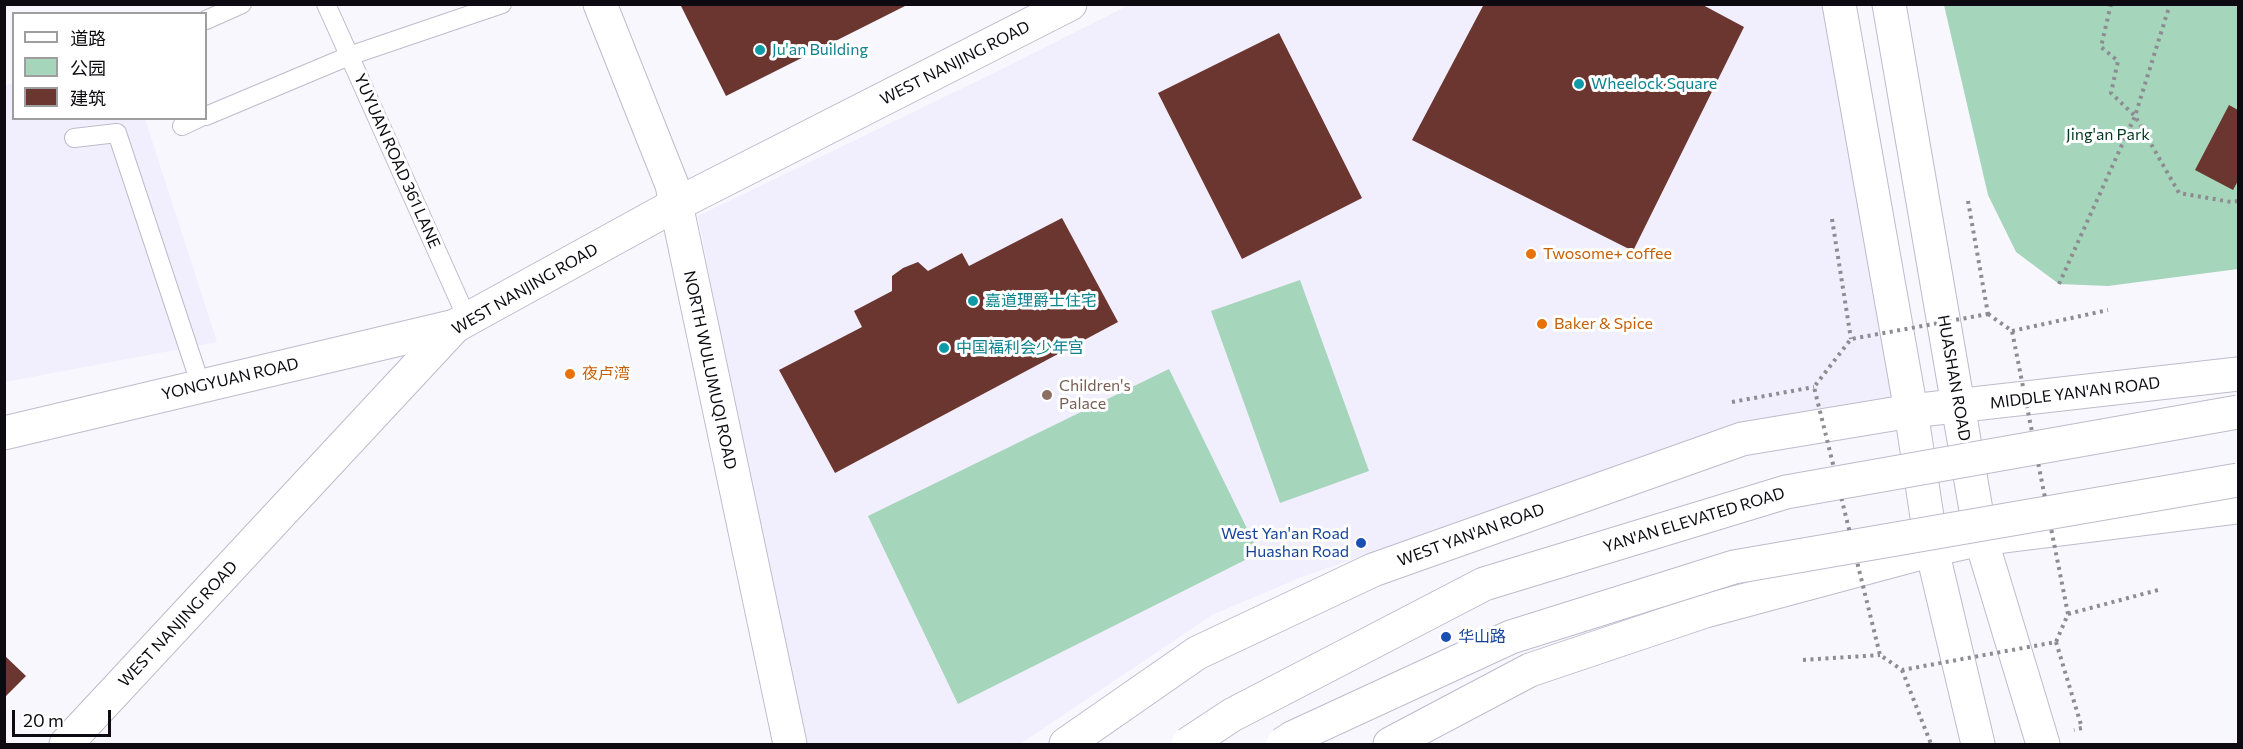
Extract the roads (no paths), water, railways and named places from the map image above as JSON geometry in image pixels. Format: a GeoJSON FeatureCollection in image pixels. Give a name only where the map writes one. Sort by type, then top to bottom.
{"type":"FeatureCollection","features":[{"type":"Feature","properties":{"kind":"main road","name":"NORTH WULUMUQI ROAD"},"geometry":{"type":"LineString","coordinates":[[600,4],[672,185],[790,744]]}},
{"type":"Feature","properties":{"kind":"main road","name":"WEST NANJING ROAD"},"geometry":{"type":"LineString","coordinates":[[66,744],[461,322],[675,205],[1070,4]]}},
{"type":"Feature","properties":{"kind":"main road"},"geometry":{"type":"LineString","coordinates":[[1839,4],[1911,411],[1932,550],[1978,744]]}},
{"type":"Feature","properties":{"kind":"main road","name":"HUASHAN ROAD"},"geometry":{"type":"LineString","coordinates":[[1890,4],[1981,539],[2043,744]]}},
{"type":"Feature","properties":{"kind":"main road","name":"YONGYUAN ROAD"},"geometry":{"type":"LineString","coordinates":[[4,433],[461,322]]}},
{"type":"Feature","properties":{"kind":"main road","name":"MIDDLE YAN'AN ROAD"},"geometry":{"type":"LineString","coordinates":[[1911,411],[2238,374]]}},
{"type":"Feature","properties":{"kind":"main road","name":"WEST YAN'AN ROAD"},"geometry":{"type":"LineString","coordinates":[[1066,744],[1197,653],[1372,570],[1742,439],[1911,411]]}},
{"type":"Feature","properties":{"kind":"main road","name":"YAN'AN ELEVATED ROAD"},"geometry":{"type":"LineString","coordinates":[[1188,744],[1232,715],[1484,584],[1786,492],[2238,412]]}},
{"type":"Feature","properties":{"kind":"main road"},"geometry":{"type":"LineString","coordinates":[[1283,744],[1511,637],[1734,567],[2238,480]]}},
{"type":"Feature","properties":{"kind":"main road"},"geometry":{"type":"LineString","coordinates":[[1390,744],[1530,670],[1705,611],[1981,539],[2238,507]]}},
{"type":"Feature","properties":{"kind":"lane"},"geometry":{"type":"LineString","coordinates":[[207,20],[242,4]]}},
{"type":"Feature","properties":{"kind":"lane","name":"YUYUAN ROAD 361 LANE"},"geometry":{"type":"LineString","coordinates":[[326,4],[461,322]]}},
{"type":"Feature","properties":{"kind":"lane"},"geometry":{"type":"LineString","coordinates":[[207,116],[349,56],[502,4]]}},
{"type":"Feature","properties":{"kind":"lane"},"geometry":{"type":"LineString","coordinates":[[182,126],[195,120]]}},
{"type":"Feature","properties":{"kind":"lane"},"geometry":{"type":"LineString","coordinates":[[74,138],[117,133],[201,386]]}},
{"type":"Feature","properties":{"kind":"place","name":"Ju'an Building"},"geometry":{"type":"Point","coordinates":[760,50]}},
{"type":"Feature","properties":{"kind":"place","name":"Wheelock Square"},"geometry":{"type":"Point","coordinates":[1579,84]}},
{"type":"Feature","properties":{"kind":"place","name":"Twosome+ coffee"},"geometry":{"type":"Point","coordinates":[1531,254]}},
{"type":"Feature","properties":{"kind":"place","name":"嘉道理爵士住宅"},"geometry":{"type":"Point","coordinates":[973,301]}},
{"type":"Feature","properties":{"kind":"place","name":"Baker & Spice"},"geometry":{"type":"Point","coordinates":[1542,324]}},
{"type":"Feature","properties":{"kind":"place","name":"中国福利会少年宫"},"geometry":{"type":"Point","coordinates":[944,348]}},
{"type":"Feature","properties":{"kind":"place","name":"夜卢湾"},"geometry":{"type":"Point","coordinates":[570,374]}},
{"type":"Feature","properties":{"kind":"place","name":"Children's Palace"},"geometry":{"type":"Point","coordinates":[1047,395]}},
{"type":"Feature","properties":{"kind":"place","name":"West Yan'an Road Huashan Road"},"geometry":{"type":"Point","coordinates":[1361,543]}},
{"type":"Feature","properties":{"kind":"place","name":"华山路"},"geometry":{"type":"Point","coordinates":[1446,637]}},
{"type":"Feature","properties":{"kind":"park label","name":"Jing'an Park"},"geometry":{"type":"Point","coordinates":[2108,135]}}]}
